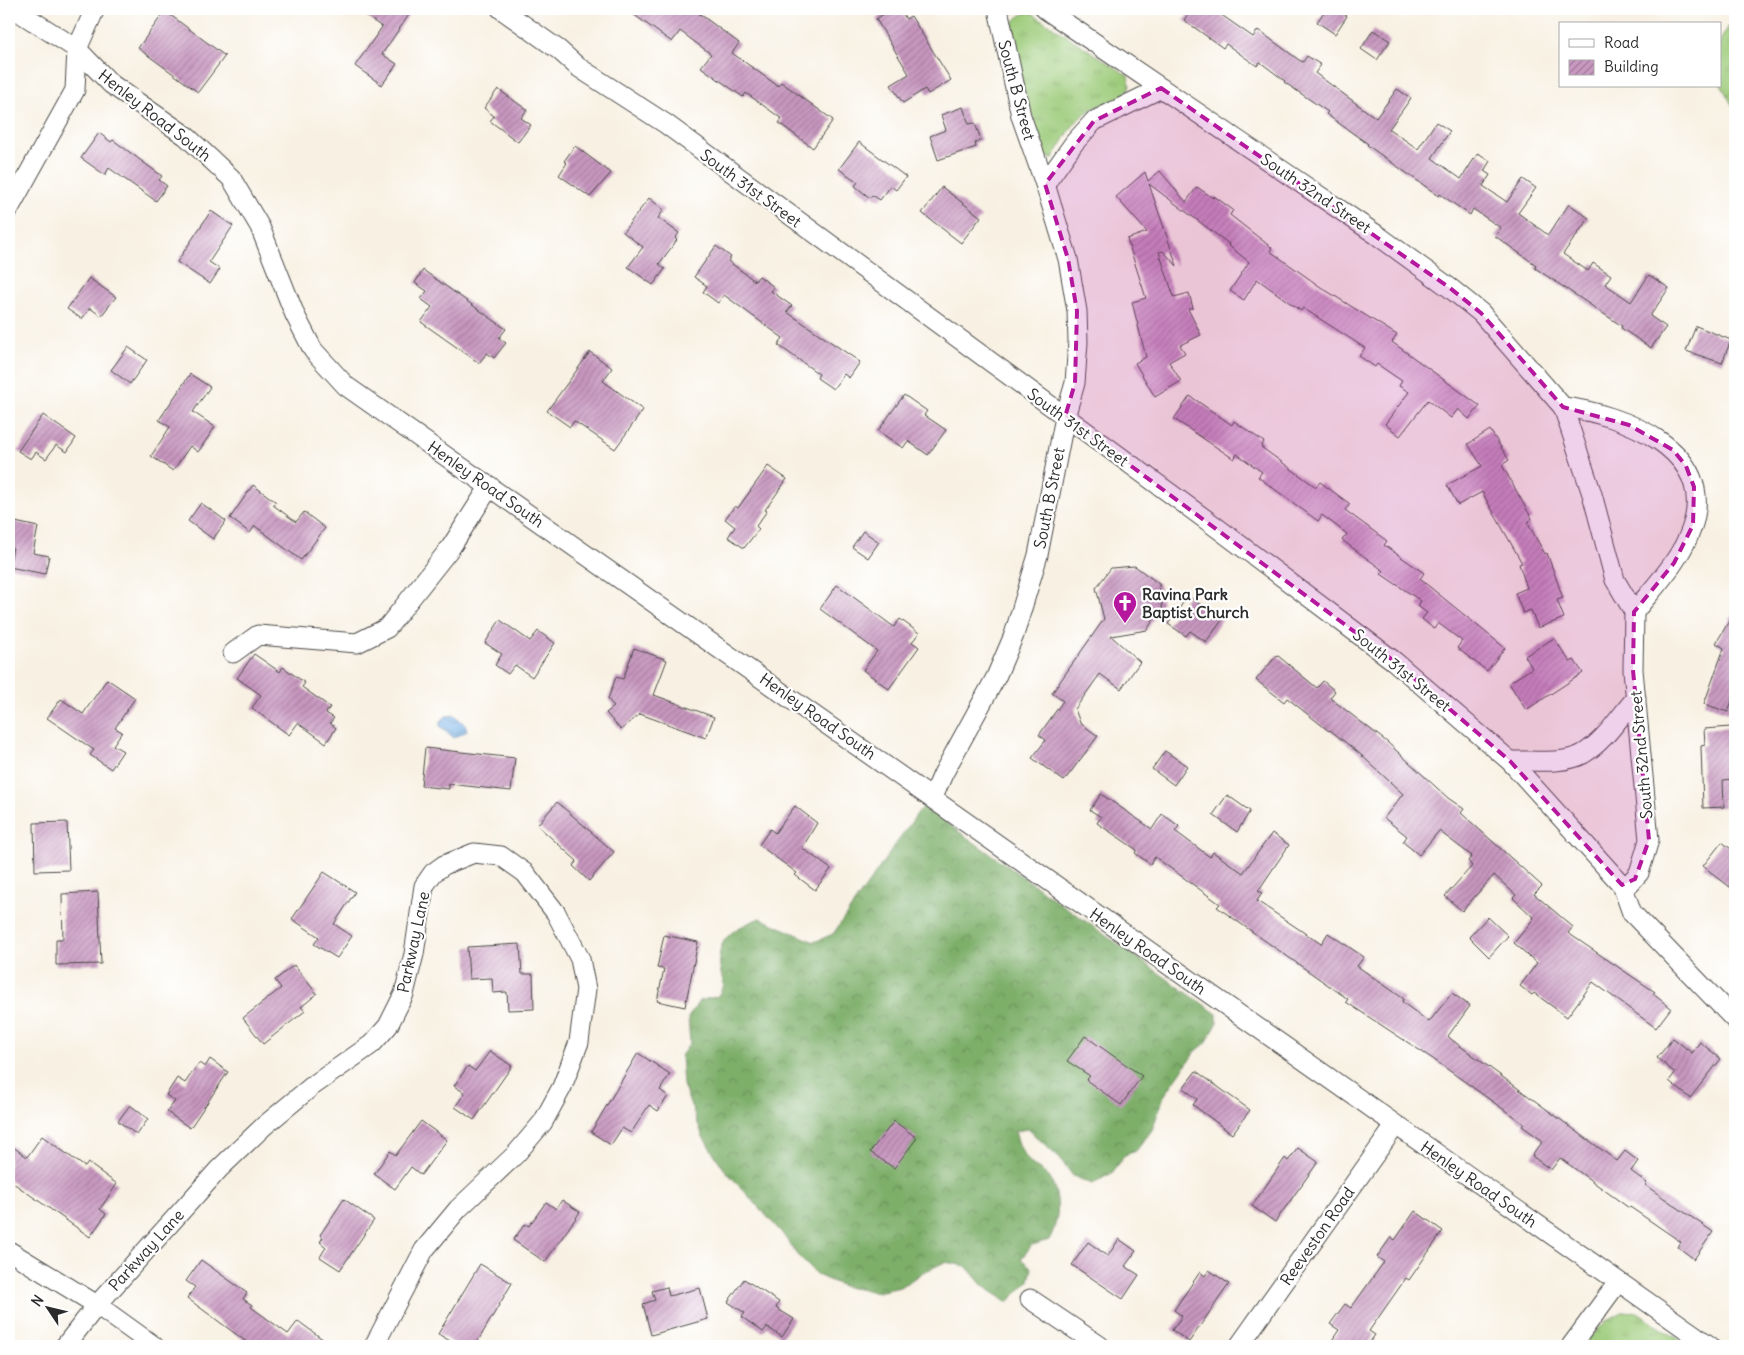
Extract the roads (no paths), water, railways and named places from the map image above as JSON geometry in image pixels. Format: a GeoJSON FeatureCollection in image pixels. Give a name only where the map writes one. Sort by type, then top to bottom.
{"type":"FeatureCollection","features":[{"type":"Feature","properties":{"kind":"street","name":"Henley Road South"},"geometry":{"type":"LineString","coordinates":[[14,9],[77,49],[111,84],[186,136],[231,178],[260,227],[295,315],[313,350],[346,386],[933,797],[1395,1126],[1710,1346]]}},
{"type":"Feature","properties":{"kind":"street"},"geometry":{"type":"LineString","coordinates":[[9,209],[75,90],[77,49],[96,9]]}},
{"type":"Feature","properties":{"kind":"street","name":"South 31st Street"},"geometry":{"type":"LineString","coordinates":[[501,9],[559,50],[578,67],[666,124],[1325,607],[1394,662],[1510,761],[1622,885]]}},
{"type":"Feature","properties":{"kind":"street","name":"South B Street"},"geometry":{"type":"LineString","coordinates":[[933,797],[943,774],[996,677],[1014,635],[1038,555],[1065,417],[1076,383],[1077,311],[1068,258],[1046,184],[1021,116],[998,9]]}},
{"type":"Feature","properties":{"kind":"street","name":"South 32nd Street"},"geometry":{"type":"LineString","coordinates":[[1045,9],[1377,235],[1450,288],[1481,313],[1563,407],[1592,494],[1615,580],[1634,612],[1636,698],[1640,719],[1649,840],[1637,877],[1630,883],[1622,885]]}},
{"type":"Feature","properties":{"kind":"street"},"geometry":{"type":"LineString","coordinates":[[1046,184],[1074,143],[1094,121],[1161,88]]}},
{"type":"Feature","properties":{"kind":"street"},"geometry":{"type":"LineString","coordinates":[[1563,407],[1601,415],[1652,436],[1680,456],[1694,487],[1693,525],[1688,538],[1674,563],[1634,612]]}},
{"type":"Feature","properties":{"kind":"street"},"geometry":{"type":"LineString","coordinates":[[233,652],[258,635],[357,643],[387,628],[451,547],[490,486]]}},
{"type":"Feature","properties":{"kind":"street"},"geometry":{"type":"LineString","coordinates":[[1510,761],[1556,761],[1582,755],[1602,738],[1636,698]]}},
{"type":"Feature","properties":{"kind":"street","name":"Parkway Lane"},"geometry":{"type":"LineString","coordinates":[[65,1346],[97,1305],[219,1169],[264,1126],[311,1087],[372,1044],[388,1026],[404,994],[414,954],[424,886],[433,873],[444,865],[474,853],[501,856],[525,873],[556,913],[580,959],[586,989],[579,1042],[562,1087],[543,1122],[490,1181],[452,1216],[424,1250],[374,1346]]}},
{"type":"Feature","properties":{"kind":"street"},"geometry":{"type":"LineString","coordinates":[[1622,885],[1632,913],[1735,1020]]}},
{"type":"Feature","properties":{"kind":"street","name":"Reeveston Road"},"geometry":{"type":"LineString","coordinates":[[1239,1346],[1395,1126]]}},
{"type":"Feature","properties":{"kind":"street"},"geometry":{"type":"LineString","coordinates":[[9,1251],[97,1305],[154,1346]]}},
{"type":"Feature","properties":{"kind":"street"},"geometry":{"type":"LineString","coordinates":[[1571,1346],[1618,1282]]}},
{"type":"Feature","properties":{"kind":"street"},"geometry":{"type":"LineString","coordinates":[[1030,1300],[1100,1346]]}},
{"type":"Feature","properties":{"kind":"water"},"geometry":{"type":"Polygon","coordinates":[[[455,715],[466,726],[467,731],[454,738],[440,726],[440,722],[446,716],[455,715]]]}},
{"type":"Feature","properties":{"kind":"place","name":"Ravina Park Baptist Church"},"geometry":{"type":"Point","coordinates":[1125,624]}}]}
